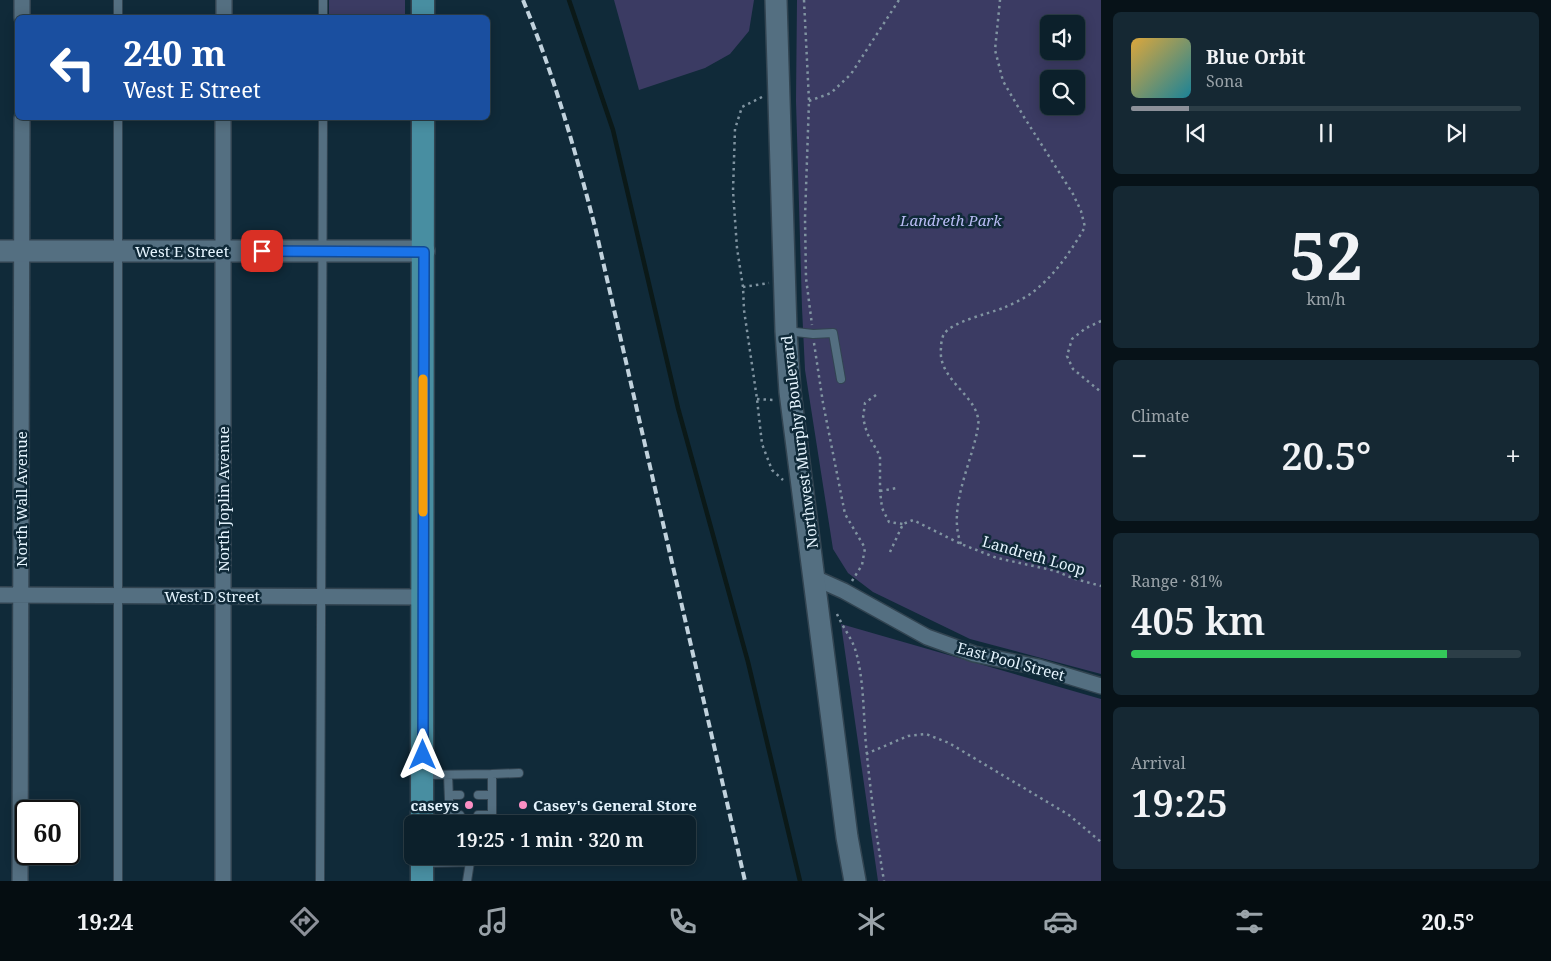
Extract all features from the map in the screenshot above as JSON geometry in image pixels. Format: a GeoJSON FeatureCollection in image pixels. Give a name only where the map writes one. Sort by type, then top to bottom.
{"type":"FeatureCollection","features":[{"type":"Feature","properties":{"kind":"main road"},"geometry":{"type":"LineString","coordinates":[[423,0],[423,15]]}},
{"type":"Feature","properties":{"kind":"main road"},"geometry":{"type":"LineString","coordinates":[[422,815],[423,120]]}},
{"type":"Feature","properties":{"kind":"street"},"geometry":{"type":"LineString","coordinates":[[22,0],[22,15]]}},
{"type":"Feature","properties":{"kind":"street"},"geometry":{"type":"LineString","coordinates":[[224,0],[224,15]]}},
{"type":"Feature","properties":{"kind":"street","name":"Northwest Murphy Boulevard"},"geometry":{"type":"LineString","coordinates":[[776,0],[784,281],[790,392],[847,837],[855,881]]}},
{"type":"Feature","properties":{"kind":"street","name":"North Wall Avenue"},"geometry":{"type":"LineString","coordinates":[[20,881],[22,120]]}},
{"type":"Feature","properties":{"kind":"street","name":"North Joplin Avenue"},"geometry":{"type":"LineString","coordinates":[[223,120],[223,881]]}},
{"type":"Feature","properties":{"kind":"street","name":"West E Street"},"geometry":{"type":"LineString","coordinates":[[0,251],[424,252]]}},
{"type":"Feature","properties":{"kind":"street","name":"East Pool Street"},"geometry":{"type":"LineString","coordinates":[[815,578],[844,591],[928,637],[965,650],[1101,686]]}},
{"type":"Feature","properties":{"kind":"street","name":"West D Street"},"geometry":{"type":"LineString","coordinates":[[0,595],[423,597]]}},
{"type":"Feature","properties":{"kind":"lane"},"geometry":{"type":"LineString","coordinates":[[118,0],[118,15]]}},
{"type":"Feature","properties":{"kind":"lane"},"geometry":{"type":"LineString","coordinates":[[323,0],[323,15]]}},
{"type":"Feature","properties":{"kind":"lane"},"geometry":{"type":"LineString","coordinates":[[118,120],[118,881]]}},
{"type":"Feature","properties":{"kind":"lane"},"geometry":{"type":"LineString","coordinates":[[320,881],[322,120]]}},
{"type":"Feature","properties":{"kind":"lane"},"geometry":{"type":"LineString","coordinates":[[786,331],[813,334],[833,333],[841,379]]}},
{"type":"Feature","properties":{"kind":"lane"},"geometry":{"type":"LineString","coordinates":[[423,775],[519,773]]}},
{"type":"Feature","properties":{"kind":"lane"},"geometry":{"type":"LineString","coordinates":[[448,774],[450,815]]}},
{"type":"Feature","properties":{"kind":"lane"},"geometry":{"type":"LineString","coordinates":[[492,774],[492,815]]}},
{"type":"Feature","properties":{"kind":"lane"},"geometry":{"type":"LineString","coordinates":[[449,795],[460,795]]}},
{"type":"Feature","properties":{"kind":"lane"},"geometry":{"type":"LineString","coordinates":[[478,795],[492,795]]}},
{"type":"Feature","properties":{"kind":"lane"},"geometry":{"type":"LineString","coordinates":[[467,881],[470,865]]}},
{"type":"Feature","properties":{"kind":"path"},"geometry":{"type":"LineString","coordinates":[[804,0],[810,101],[805,218],[806,278],[823,403],[845,514],[865,548],[862,565],[833,607],[841,624],[849,634],[856,651],[861,673],[866,754],[884,881]]}},
{"type":"Feature","properties":{"kind":"path"},"geometry":{"type":"LineString","coordinates":[[810,101],[831,93],[851,74],[899,0]]}},
{"type":"Feature","properties":{"kind":"path","name":"Landreth Loop"},"geometry":{"type":"LineString","coordinates":[[961,544],[956,532],[959,503],[980,418],[974,406],[953,383],[942,362],[940,349],[944,334],[952,327],[1005,307],[1032,293],[1055,271],[1084,227],[1081,211],[1074,194],[1024,118],[1003,81],[995,50],[1000,0]]}},
{"type":"Feature","properties":{"kind":"path"},"geometry":{"type":"LineString","coordinates":[[778,92],[762,96],[742,107],[735,129],[733,191],[736,248],[743,286],[744,310],[762,444],[772,470],[786,483],[803,487]]}},
{"type":"Feature","properties":{"kind":"path"},"geometry":{"type":"LineString","coordinates":[[743,286],[784,281]]}},
{"type":"Feature","properties":{"kind":"path"},"geometry":{"type":"LineString","coordinates":[[1101,321],[1086,328],[1072,339],[1067,356],[1073,369],[1101,392]]}},
{"type":"Feature","properties":{"kind":"path"},"geometry":{"type":"LineString","coordinates":[[876,395],[866,403],[863,418],[867,433],[880,456],[882,508],[889,522],[903,524],[890,552]]}},
{"type":"Feature","properties":{"kind":"path"},"geometry":{"type":"LineString","coordinates":[[880,491],[897,488]]}},
{"type":"Feature","properties":{"kind":"path","name":"Landreth Loop"},"geometry":{"type":"LineString","coordinates":[[903,524],[913,520],[961,544],[997,558],[1056,571],[1072,578],[1101,586]]}},
{"type":"Feature","properties":{"kind":"path"},"geometry":{"type":"LineString","coordinates":[[866,754],[908,736],[926,734],[957,748],[1069,815],[1101,842]]}},
{"type":"Feature","properties":{"kind":"green space"},"geometry":{"type":"Polygon","coordinates":[[[329,0],[405,0],[405,15],[329,15],[329,0]]]}},
{"type":"Feature","properties":{"kind":"green space"},"geometry":{"type":"Polygon","coordinates":[[[614,0],[754,0],[749,31],[730,54],[705,68],[639,90],[614,0]]]}},
{"type":"Feature","properties":{"kind":"green space","name":"Landreth Park"},"geometry":{"type":"Polygon","coordinates":[[[797,0],[1101,0],[1101,674],[970,639],[873,592],[848,573],[833,549],[805,370],[796,101],[797,0]]]}},
{"type":"Feature","properties":{"kind":"green space"},"geometry":{"type":"Polygon","coordinates":[[[841,624],[1101,699],[1101,881],[878,881],[841,624]]]}},
{"type":"Feature","properties":{"kind":"waterway"},"geometry":{"type":"LineString","coordinates":[[569,0],[613,130],[678,408],[748,662],[800,881]]}},
{"type":"Feature","properties":{"kind":"railway"},"geometry":{"type":"LineString","coordinates":[[523,0],[564,114],[596,231],[745,881]]}},
{"type":"Feature","properties":{"kind":"slow traffic"},"geometry":{"type":"LineString","coordinates":[[423,379],[423,512]]}},
{"type":"Feature","properties":{"kind":"place","name":"caseys"},"geometry":{"type":"Point","coordinates":[469,805]}},
{"type":"Feature","properties":{"kind":"place","name":"Casey's General Store"},"geometry":{"type":"Point","coordinates":[523,805]}},
{"type":"Feature","properties":{"kind":"route"},"geometry":{"type":"LineString","coordinates":[[262,251],[424,252],[423,755]]}}]}
